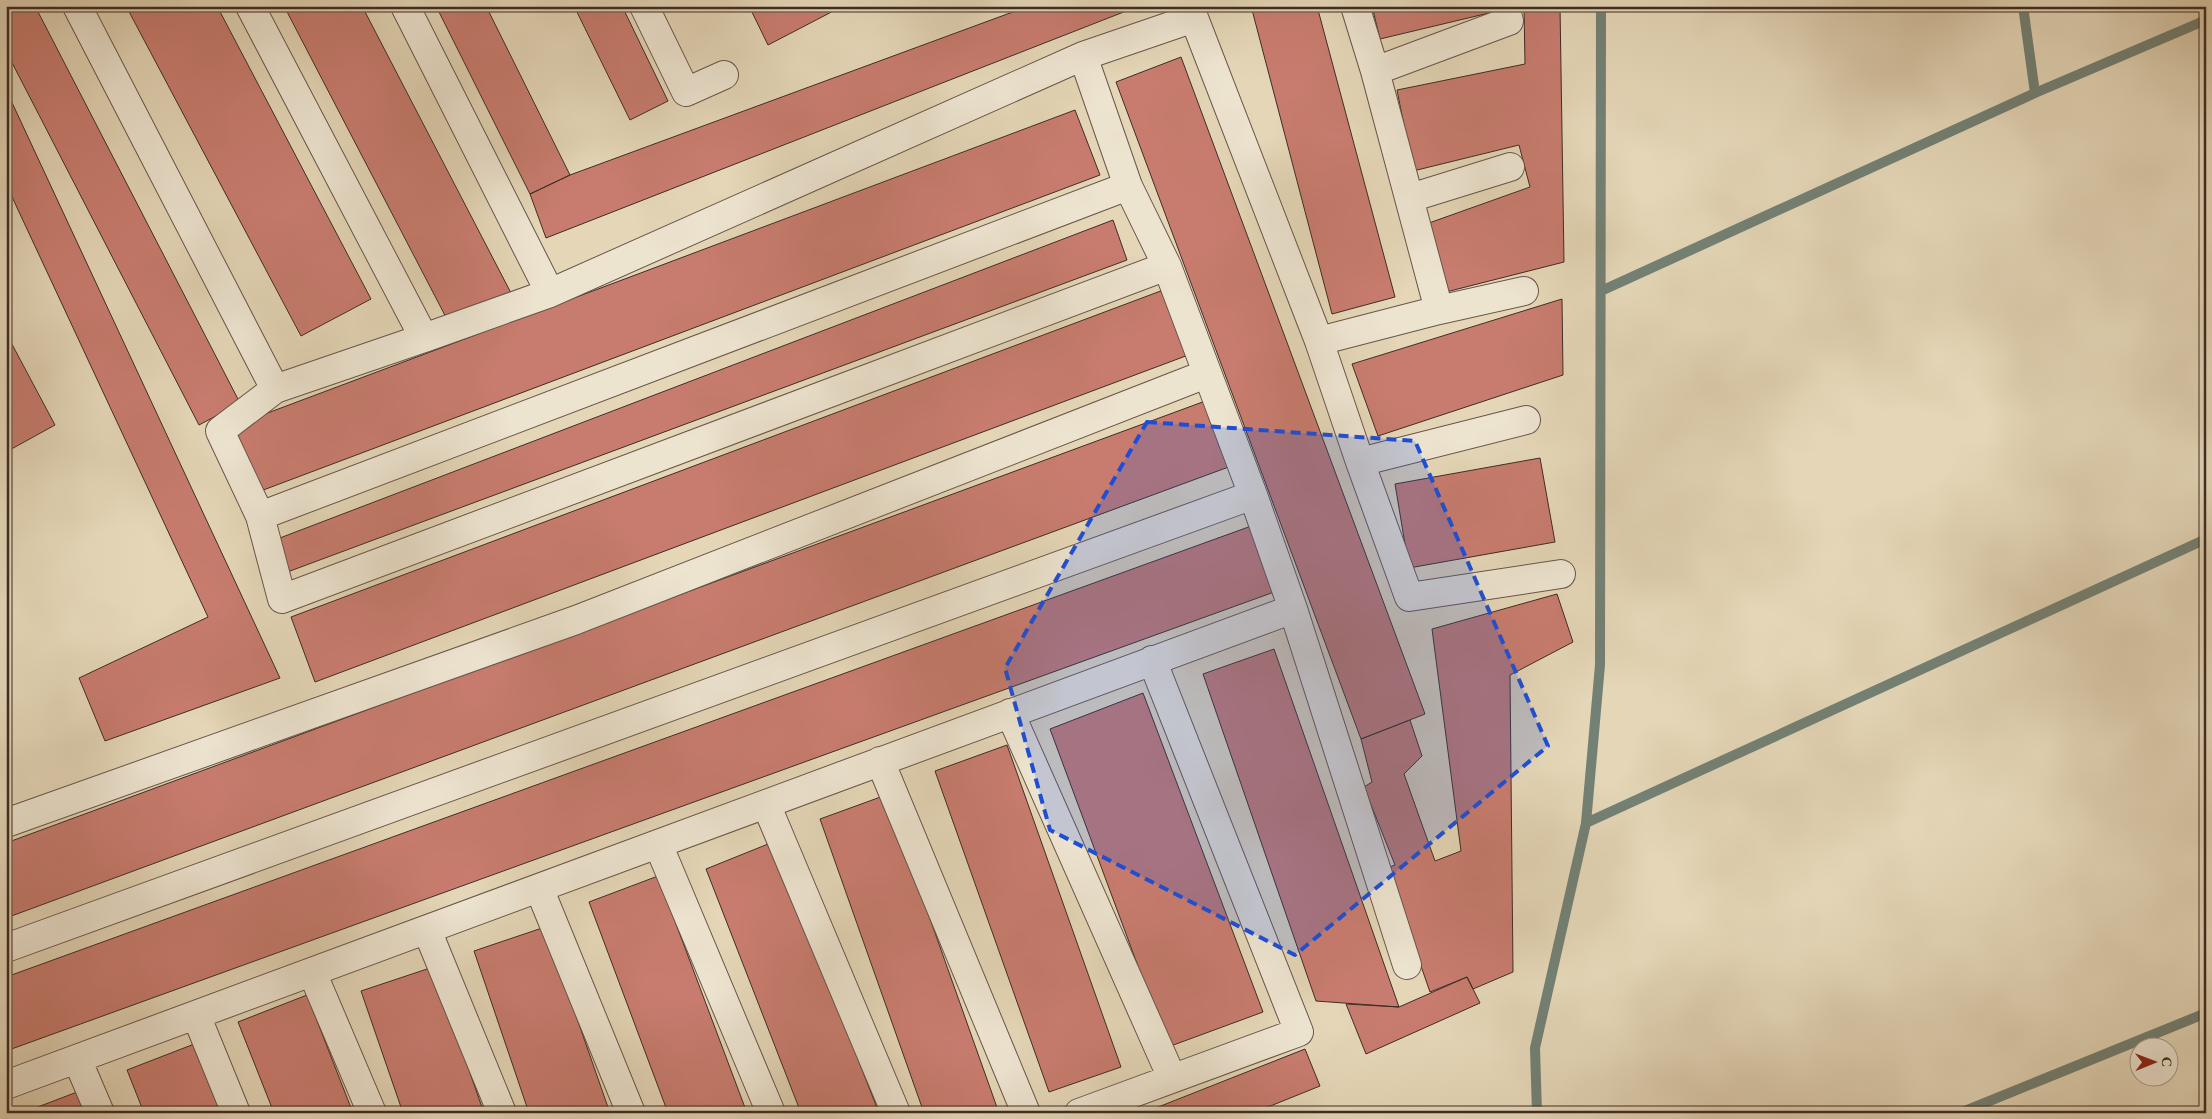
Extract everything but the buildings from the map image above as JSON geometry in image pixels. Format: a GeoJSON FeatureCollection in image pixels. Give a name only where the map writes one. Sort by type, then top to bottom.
{"type":"FeatureCollection","features":[{"type":"Feature","properties":{"kind":"lane"},"geometry":{"type":"LineString","coordinates":[[77,6],[275,389]]}},
{"type":"Feature","properties":{"kind":"lane"},"geometry":{"type":"LineString","coordinates":[[250,6],[424,338]]}},
{"type":"Feature","properties":{"kind":"lane"},"geometry":{"type":"LineString","coordinates":[[405,6],[550,293]]}},
{"type":"Feature","properties":{"kind":"lane"},"geometry":{"type":"LineString","coordinates":[[644,6],[686,92],[724,75]]}},
{"type":"Feature","properties":{"kind":"lane"},"geometry":{"type":"LineString","coordinates":[[1355,6],[1375,71],[1439,310]]}},
{"type":"Feature","properties":{"kind":"lane"},"geometry":{"type":"LineString","coordinates":[[1375,71],[1509,21],[1505,6]]}},
{"type":"Feature","properties":{"kind":"lane"},"geometry":{"type":"LineString","coordinates":[[1166,266],[282,599],[260,516],[220,431],[275,389],[550,293],[1083,56],[1194,18],[1319,340],[1360,462],[1409,597],[1561,574]]}},
{"type":"Feature","properties":{"kind":"lane"},"geometry":{"type":"LineString","coordinates":[[1083,56],[1128,186],[1166,266],[1253,494],[1294,609],[1406,965]]}},
{"type":"Feature","properties":{"kind":"lane"},"geometry":{"type":"LineString","coordinates":[[1410,198],[1510,167]]}},
{"type":"Feature","properties":{"kind":"lane"},"geometry":{"type":"LineString","coordinates":[[260,516],[1128,186]]}},
{"type":"Feature","properties":{"kind":"lane"},"geometry":{"type":"LineString","coordinates":[[1319,340],[1524,291]]}},
{"type":"Feature","properties":{"kind":"lane"},"geometry":{"type":"LineString","coordinates":[[6,822],[576,620],[1206,374]]}},
{"type":"Feature","properties":{"kind":"lane"},"geometry":{"type":"LineString","coordinates":[[1360,462],[1526,420]]}},
{"type":"Feature","properties":{"kind":"lane"},"geometry":{"type":"LineString","coordinates":[[6,948],[1253,494]]}},
{"type":"Feature","properties":{"kind":"lane"},"geometry":{"type":"LineString","coordinates":[[6,1085],[1294,609]]}},
{"type":"Feature","properties":{"kind":"lane"},"geometry":{"type":"LineString","coordinates":[[1079,1113],[1299,1032],[1152,660]]}},
{"type":"Feature","properties":{"kind":"lane"},"geometry":{"type":"LineString","coordinates":[[1010,713],[1172,1078]]}},
{"type":"Feature","properties":{"kind":"lane"},"geometry":{"type":"LineString","coordinates":[[880,761],[1026,1113]]}},
{"type":"Feature","properties":{"kind":"lane"},"geometry":{"type":"LineString","coordinates":[[766,804],[896,1113]]}},
{"type":"Feature","properties":{"kind":"lane"},"geometry":{"type":"LineString","coordinates":[[658,844],[771,1113]]}},
{"type":"Feature","properties":{"kind":"lane"},"geometry":{"type":"LineString","coordinates":[[538,888],[631,1113]]}},
{"type":"Feature","properties":{"kind":"lane"},"geometry":{"type":"LineString","coordinates":[[427,930],[502,1113]]}},
{"type":"Feature","properties":{"kind":"lane"},"geometry":{"type":"LineString","coordinates":[[312,972],[372,1113]]}},
{"type":"Feature","properties":{"kind":"lane"},"geometry":{"type":"LineString","coordinates":[[196,1015],[236,1113]]}},
{"type":"Feature","properties":{"kind":"lane"},"geometry":{"type":"LineString","coordinates":[[77,1059],[100,1113]]}},
{"type":"Feature","properties":{"kind":"highlighted area"},"geometry":{"type":"Polygon","coordinates":[[[1147,422],[1415,441],[1548,746],[1295,955],[1050,830],[1005,668],[1147,422]]]}},
{"type":"Feature","properties":{"kind":"waterway"},"geometry":{"type":"LineString","coordinates":[[1537,1113],[1535,1048],[1586,823],[1600,665],[1601,6]]}},
{"type":"Feature","properties":{"kind":"waterway"},"geometry":{"type":"LineString","coordinates":[[2023,6],[2035,93]]}},
{"type":"Feature","properties":{"kind":"waterway"},"geometry":{"type":"LineString","coordinates":[[1601,291],[2035,93],[2206,20]]}},
{"type":"Feature","properties":{"kind":"waterway"},"geometry":{"type":"LineString","coordinates":[[1586,823],[2206,539]]}},
{"type":"Feature","properties":{"kind":"waterway"},"geometry":{"type":"LineString","coordinates":[[1960,1113],[2206,1013]]}}]}
